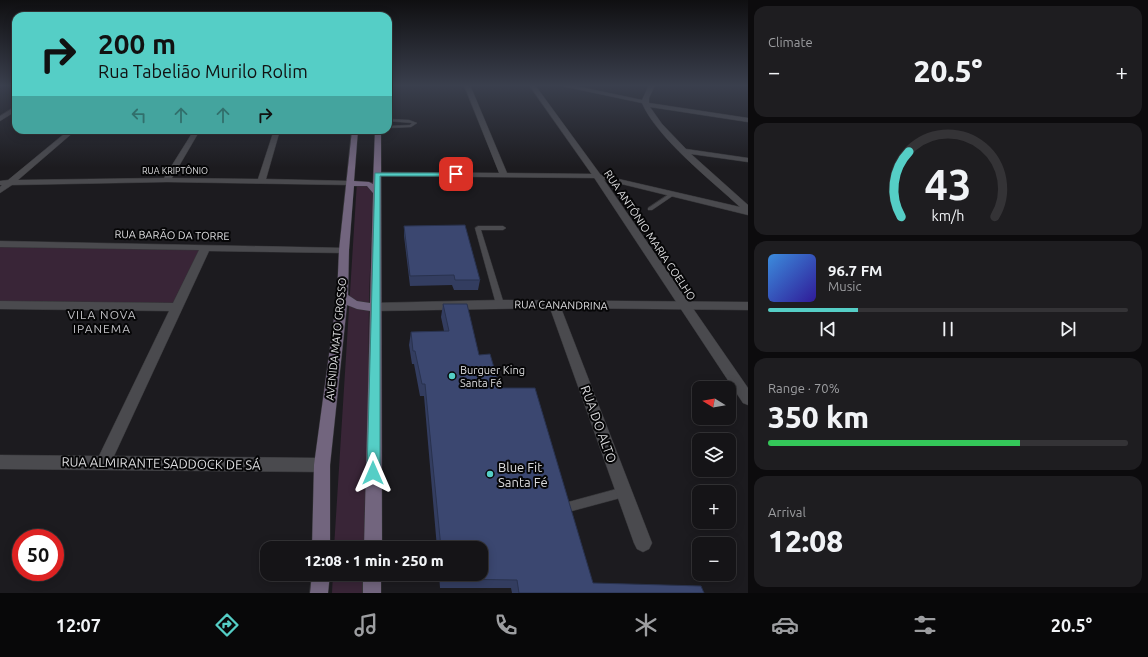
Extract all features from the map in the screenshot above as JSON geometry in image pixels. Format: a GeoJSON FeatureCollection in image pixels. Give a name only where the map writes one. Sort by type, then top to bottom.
{"type":"FeatureCollection","features":[{"type":"Feature","properties":{"kind":"main road","name":"AVENIDA MATO GROSSO"},"geometry":{"type":"LineString","coordinates":[[321,541],[322,466],[342,296],[344,250],[355,134]]}},
{"type":"Feature","properties":{"kind":"main road"},"geometry":{"type":"LineString","coordinates":[[373,541],[374,307],[378,134]]}},
{"type":"Feature","properties":{"kind":"main road"},"geometry":{"type":"LineString","coordinates":[[350,182],[369,184],[377,192]]}},
{"type":"Feature","properties":{"kind":"main road"},"geometry":{"type":"LineString","coordinates":[[342,296],[352,305],[359,307],[374,307]]}},
{"type":"Feature","properties":{"kind":"main road"},"geometry":{"type":"LineString","coordinates":[[319,593],[320,581]]}},
{"type":"Feature","properties":{"kind":"main road"},"geometry":{"type":"LineString","coordinates":[[372,581],[372,593]]}},
{"type":"Feature","properties":{"kind":"street"},"geometry":{"type":"LineString","coordinates":[[0,119],[9,113]]}},
{"type":"Feature","properties":{"kind":"street"},"geometry":{"type":"LineString","coordinates":[[478,113],[504,175]]}},
{"type":"Feature","properties":{"kind":"street","name":"RUA ANTÔNIO MARIA COELHO"},"geometry":{"type":"LineString","coordinates":[[552,113],[597,176],[684,307],[748,399]]}},
{"type":"Feature","properties":{"kind":"street"},"geometry":{"type":"LineString","coordinates":[[649,113],[666,134],[748,211]]}},
{"type":"Feature","properties":{"kind":"street"},"geometry":{"type":"LineString","coordinates":[[704,113],[748,120]]}},
{"type":"Feature","properties":{"kind":"street"},"geometry":{"type":"LineString","coordinates":[[0,191],[68,134]]}},
{"type":"Feature","properties":{"kind":"street"},"geometry":{"type":"LineString","coordinates":[[167,180],[195,134]]}},
{"type":"Feature","properties":{"kind":"street"},"geometry":{"type":"LineString","coordinates":[[261,181],[276,134]]}},
{"type":"Feature","properties":{"kind":"street"},"geometry":{"type":"LineString","coordinates":[[685,151],[748,160]]}},
{"type":"Feature","properties":{"kind":"street"},"geometry":{"type":"LineString","coordinates":[[377,174],[597,176],[748,211]]}},
{"type":"Feature","properties":{"kind":"street","name":"RUA KRIPTÔNIO"},"geometry":{"type":"LineString","coordinates":[[0,183],[167,180],[350,182]]}},
{"type":"Feature","properties":{"kind":"street","name":"RUA BARÃO DA TORRE"},"geometry":{"type":"LineString","coordinates":[[0,244],[344,250]]}},
{"type":"Feature","properties":{"kind":"street"},"geometry":{"type":"LineString","coordinates":[[103,462],[205,248]]}},
{"type":"Feature","properties":{"kind":"street","name":"RUA CANANDRINA"},"geometry":{"type":"LineString","coordinates":[[374,307],[500,304],[684,307],[748,306]]}},
{"type":"Feature","properties":{"kind":"street"},"geometry":{"type":"LineString","coordinates":[[0,305],[177,307]]}},
{"type":"Feature","properties":{"kind":"street","name":"RUA DO ALTO"},"geometry":{"type":"LineString","coordinates":[[554,305],[643,543]]}},
{"type":"Feature","properties":{"kind":"street","name":"RUA ALMIRANTE SADDOCK DE SÁ"},"geometry":{"type":"LineString","coordinates":[[0,462],[103,462],[322,466]]}},
{"type":"Feature","properties":{"kind":"lane"},"geometry":{"type":"LineString","coordinates":[[392,120],[409,121],[415,123],[411,126],[392,127]]}},
{"type":"Feature","properties":{"kind":"lane"},"geometry":{"type":"LineString","coordinates":[[650,209],[672,194]]}},
{"type":"Feature","properties":{"kind":"lane"},"geometry":{"type":"LineString","coordinates":[[500,304],[478,228],[503,228]]}},
{"type":"Feature","properties":{"kind":"lane"},"geometry":{"type":"LineString","coordinates":[[572,506],[624,492]]}},
{"type":"Feature","properties":{"kind":"shaded area"},"geometry":{"type":"Polygon","coordinates":[[[357,181],[373,182],[369,300],[367,541],[334,541],[357,181]]]}},
{"type":"Feature","properties":{"kind":"shaded area"},"geometry":{"type":"Polygon","coordinates":[[[0,244],[205,248],[177,307],[0,305],[0,244]]]}},
{"type":"Feature","properties":{"kind":"shaded area"},"geometry":{"type":"Polygon","coordinates":[[[333,581],[367,581],[366,593],[332,593],[333,581]]]}},
{"type":"Feature","properties":{"kind":"building"},"geometry":{"type":"Polygon","coordinates":[[[465,225],[480,280],[455,280],[454,275],[410,276],[404,226],[465,225]]]}},
{"type":"Feature","properties":{"kind":"building","name":"Blue Fit Santa Fé"},"geometry":{"type":"Polygon","coordinates":[[[443,304],[467,304],[479,355],[490,354],[500,388],[535,388],[593,583],[701,586],[704,593],[519,593],[517,580],[488,580],[488,541],[440,541],[425,384],[422,384],[415,351],[413,351],[411,332],[449,331],[443,304]]]}},
{"type":"Feature","properties":{"kind":"place","name":"Burguer King Santa Fé"},"geometry":{"type":"Point","coordinates":[452,376]}},
{"type":"Feature","properties":{"kind":"place","name":"Blue Fit Santa Fé"},"geometry":{"type":"Point","coordinates":[490,474]}},
{"type":"Feature","properties":{"kind":"district","name":"VILA NOVA IPANEMA"},"geometry":{"type":"Point","coordinates":[102,322]}},
{"type":"Feature","properties":{"kind":"route"},"geometry":{"type":"LineString","coordinates":[[373,473],[374,307],[377,174],[456,174]]}}]}
